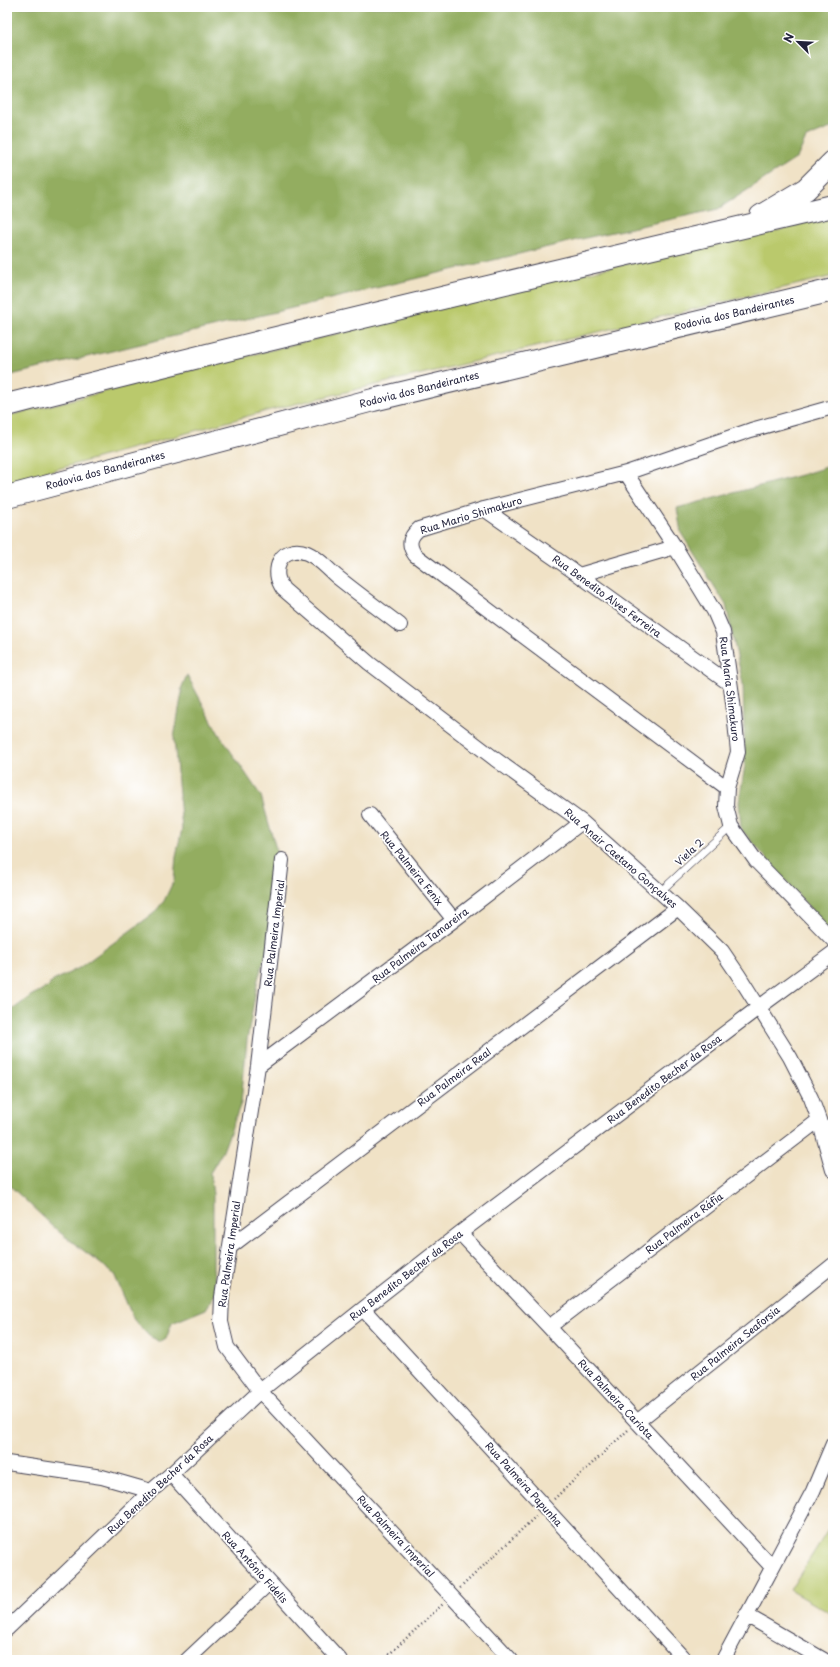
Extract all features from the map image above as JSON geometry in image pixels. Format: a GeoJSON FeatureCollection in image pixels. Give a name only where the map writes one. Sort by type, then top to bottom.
{"type":"FeatureCollection","features":[{"type":"Feature","properties":{"kind":"highway"},"geometry":{"type":"LineString","coordinates":[[731,230],[772,210],[806,189],[833,162]]}},
{"type":"Feature","properties":{"kind":"highway"},"geometry":{"type":"LineString","coordinates":[[7,406],[257,342],[833,206]]}},
{"type":"Feature","properties":{"kind":"highway","name":"Rodovia dos Bandeirantes"},"geometry":{"type":"LineString","coordinates":[[7,497],[373,400],[748,309],[833,290]]}},
{"type":"Feature","properties":{"kind":"highway"},"geometry":{"type":"LineString","coordinates":[[748,309],[833,299]]}},
{"type":"Feature","properties":{"kind":"street","name":"Rua Mario Shimakuro"},"geometry":{"type":"LineString","coordinates":[[727,788],[415,555],[411,549],[410,543],[412,534],[419,529],[484,509],[626,473],[751,430],[833,407]]}},
{"type":"Feature","properties":{"kind":"street","name":"Rua Maria Shimakuro"},"geometry":{"type":"LineString","coordinates":[[626,473],[675,547],[714,612],[723,632],[737,730],[738,752],[727,788],[726,806],[731,826],[756,861],[833,940]]}},
{"type":"Feature","properties":{"kind":"street","name":"Rua Benedito Alves Ferreira"},"geometry":{"type":"LineString","coordinates":[[484,509],[579,575],[730,684]]}},
{"type":"Feature","properties":{"kind":"street"},"geometry":{"type":"LineString","coordinates":[[579,575],[675,547]]}},
{"type":"Feature","properties":{"kind":"street","name":"Rua Anair Caetano Gonçalves"},"geometry":{"type":"LineString","coordinates":[[400,625],[336,576],[315,557],[298,551],[286,553],[279,562],[277,570],[278,580],[283,589],[369,663],[582,822],[678,908],[722,951],[790,1057],[824,1123],[832,1162]]}},
{"type":"Feature","properties":{"kind":"street","name":"Rua Palmeira Fenix"},"geometry":{"type":"LineString","coordinates":[[370,815],[454,920]]}},
{"type":"Feature","properties":{"kind":"street","name":"Rua Palmeira Tamareira"},"geometry":{"type":"LineString","coordinates":[[258,1066],[454,920],[582,822]]}},
{"type":"Feature","properties":{"kind":"street","name":"Rua Palmeira Imperial"},"geometry":{"type":"LineString","coordinates":[[282,860],[258,1066],[222,1297],[221,1322],[227,1346],[260,1391],[511,1660]]}},
{"type":"Feature","properties":{"kind":"street","name":"Rua Palmeira Real"},"geometry":{"type":"LineString","coordinates":[[230,1247],[678,908]]}},
{"type":"Feature","properties":{"kind":"street","name":"Rua Benedito Becher da Rosa"},"geometry":{"type":"LineString","coordinates":[[7,1629],[151,1491],[260,1391],[460,1233],[833,953]]}},
{"type":"Feature","properties":{"kind":"street","name":"Rua Palmeira Ráfia"},"geometry":{"type":"LineString","coordinates":[[549,1327],[824,1123]]}},
{"type":"Feature","properties":{"kind":"street","name":"Rua Palmeira Cariota"},"geometry":{"type":"LineString","coordinates":[[460,1233],[772,1567]]}},
{"type":"Feature","properties":{"kind":"street","name":"Rua Palmeira Seaforsia"},"geometry":{"type":"LineString","coordinates":[[637,1422],[833,1265]]}},
{"type":"Feature","properties":{"kind":"street","name":"Rua Palmeira Papunha"},"geometry":{"type":"LineString","coordinates":[[363,1309],[685,1660]]}},
{"type":"Feature","properties":{"kind":"street"},"geometry":{"type":"LineString","coordinates":[[723,1660],[813,1491],[833,1444]]}},
{"type":"Feature","properties":{"kind":"street"},"geometry":{"type":"LineString","coordinates":[[7,1463],[102,1477],[151,1491]]}},
{"type":"Feature","properties":{"kind":"street","name":"Rua Antônio Fidelis"},"geometry":{"type":"LineString","coordinates":[[171,1474],[340,1660]]}},
{"type":"Feature","properties":{"kind":"street"},"geometry":{"type":"LineString","coordinates":[[187,1660],[269,1583]]}},
{"type":"Feature","properties":{"kind":"street"},"geometry":{"type":"LineString","coordinates":[[746,1615],[824,1660]]}},
{"type":"Feature","properties":{"kind":"lane","name":"Viela 2"},"geometry":{"type":"LineString","coordinates":[[660,892],[731,826]]}},
{"type":"Feature","properties":{"kind":"path"},"geometry":{"type":"LineString","coordinates":[[383,1660],[637,1422]]}},
{"type":"Feature","properties":{"kind":"green space"},"geometry":{"type":"Polygon","coordinates":[[[7,7],[833,7],[833,127],[806,138],[797,158],[718,209],[590,237],[7,376],[7,7]]]}},
{"type":"Feature","properties":{"kind":"green space"},"geometry":{"type":"Polygon","coordinates":[[[833,214],[833,276],[270,410],[7,483],[7,416],[544,282],[773,232],[833,214]]]}},
{"type":"Feature","properties":{"kind":"green space"},"geometry":{"type":"Polygon","coordinates":[[[833,465],[833,935],[741,829],[739,802],[745,765],[743,684],[726,605],[681,533],[677,508],[833,465]]]}},
{"type":"Feature","properties":{"kind":"green space"},"geometry":{"type":"Polygon","coordinates":[[[187,675],[219,734],[261,796],[280,863],[279,913],[258,979],[247,1040],[241,1103],[223,1151],[210,1173],[213,1194],[213,1269],[217,1291],[206,1309],[172,1323],[166,1339],[161,1342],[149,1336],[134,1320],[114,1274],[58,1231],[7,1183],[7,1014],[32,995],[48,987],[53,981],[79,968],[153,914],[164,901],[174,880],[176,856],[182,829],[174,738],[182,692],[181,689],[187,675]]]}},
{"type":"Feature","properties":{"kind":"green space"},"geometry":{"type":"Polygon","coordinates":[[[833,1522],[833,1615],[790,1590],[833,1522]]]}}]}
